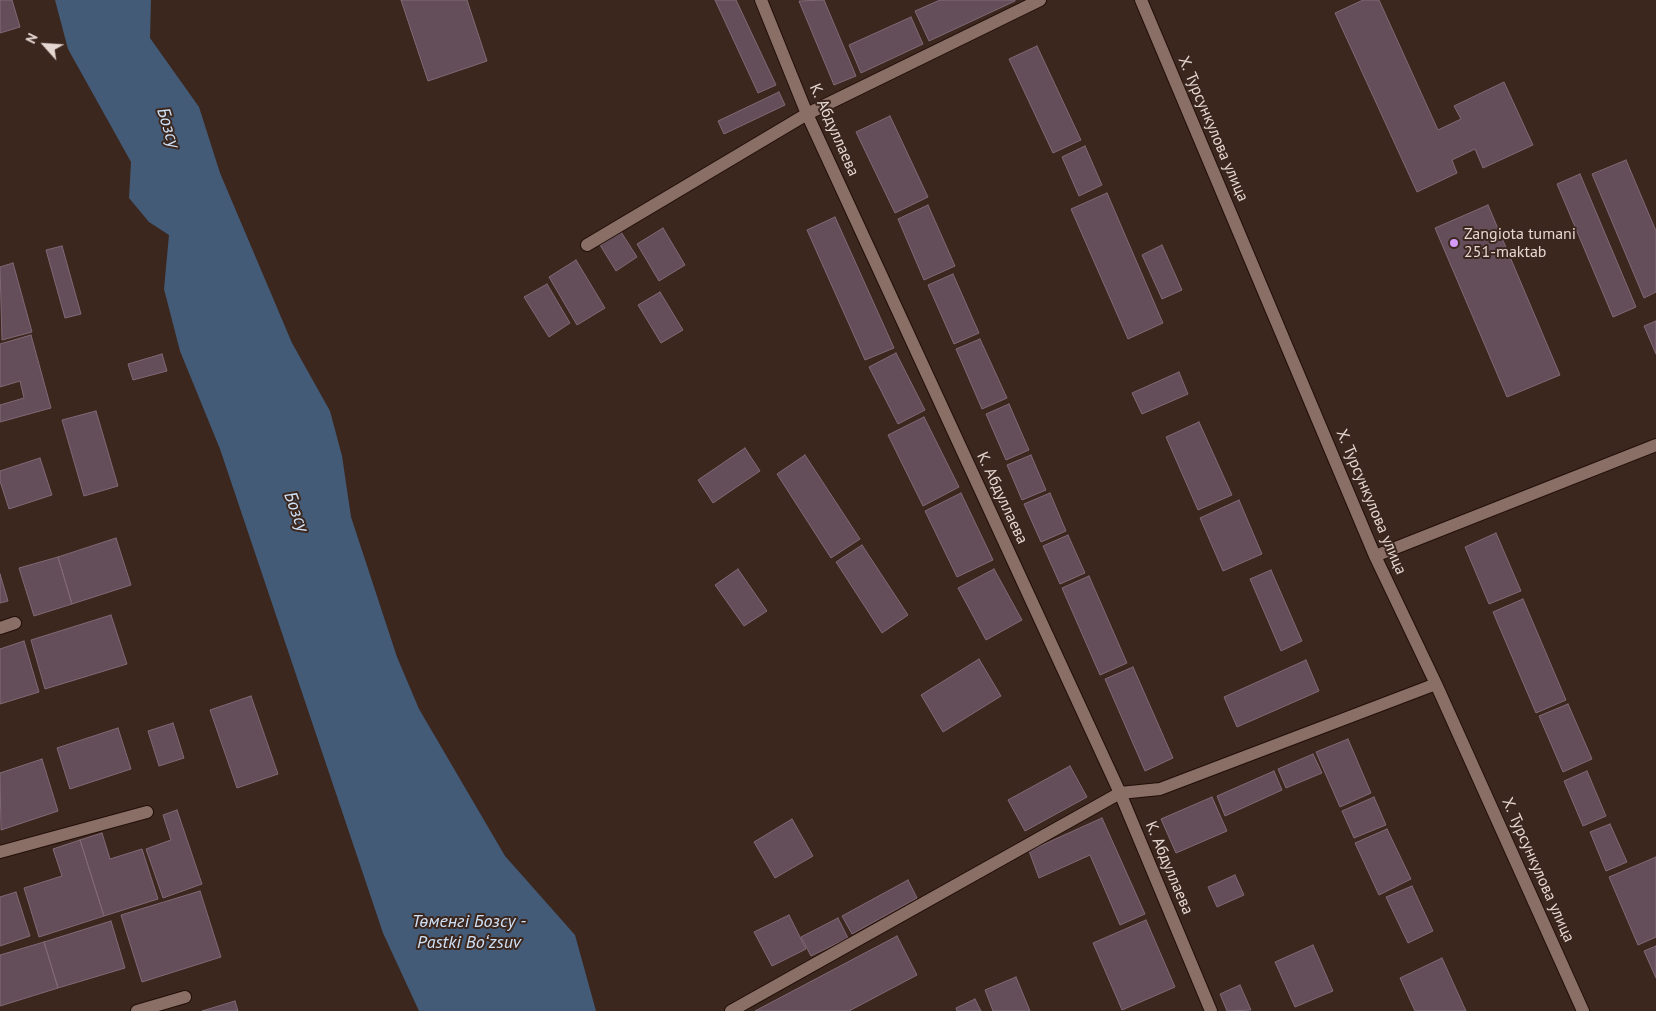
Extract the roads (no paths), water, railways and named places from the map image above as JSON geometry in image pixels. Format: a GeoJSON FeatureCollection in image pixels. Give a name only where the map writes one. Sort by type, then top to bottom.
{"type":"FeatureCollection","features":[{"type":"Feature","properties":{"kind":"street","name":"К. Абдуллаева"},"geometry":{"type":"LineString","coordinates":[[761,0],[807,114],[1120,793],[1211,1011]]}},
{"type":"Feature","properties":{"kind":"street"},"geometry":{"type":"LineString","coordinates":[[587,245],[807,114],[1040,0]]}},
{"type":"Feature","properties":{"kind":"street","name":"Х. Турсункулова улица"},"geometry":{"type":"LineString","coordinates":[[1141,0],[1375,556],[1436,684],[1583,1011]]}},
{"type":"Feature","properties":{"kind":"street"},"geometry":{"type":"LineString","coordinates":[[1375,556],[1656,445]]}},
{"type":"Feature","properties":{"kind":"street"},"geometry":{"type":"LineString","coordinates":[[0,628],[15,624]]}},
{"type":"Feature","properties":{"kind":"street"},"geometry":{"type":"LineString","coordinates":[[731,1011],[1120,793],[1160,789],[1436,684]]}},
{"type":"Feature","properties":{"kind":"street"},"geometry":{"type":"LineString","coordinates":[[0,852],[147,812]]}},
{"type":"Feature","properties":{"kind":"street"},"geometry":{"type":"LineString","coordinates":[[137,1011],[185,997]]}},
{"type":"Feature","properties":{"kind":"water","name":"Төменгі Бозсу - Pastki Boʻzsuv"},"geometry":{"type":"Polygon","coordinates":[[[55,0],[151,0],[150,38],[199,107],[220,173],[292,343],[330,411],[342,456],[351,517],[397,657],[419,709],[505,856],[575,935],[596,1011],[419,1011],[383,933],[220,449],[180,351],[164,289],[169,235],[149,222],[129,198],[131,162],[68,49],[55,0]]]}},
{"type":"Feature","properties":{"kind":"place","name":"Zangiota tumani 251-maktab"},"geometry":{"type":"Point","coordinates":[1454,243]}},
{"type":"Feature","properties":{"kind":"water label","name":"Бозсу"},"geometry":{"type":"Point","coordinates":[168,128]}},
{"type":"Feature","properties":{"kind":"water label","name":"Бозсу"},"geometry":{"type":"Point","coordinates":[296,512]}}]}
